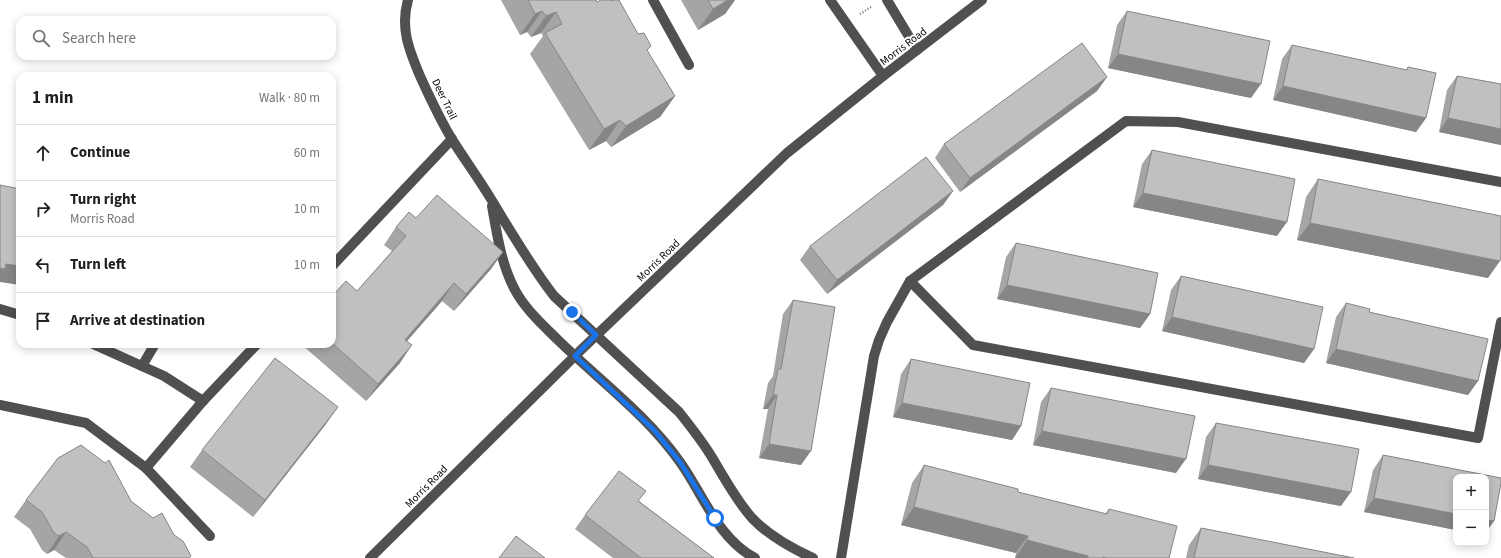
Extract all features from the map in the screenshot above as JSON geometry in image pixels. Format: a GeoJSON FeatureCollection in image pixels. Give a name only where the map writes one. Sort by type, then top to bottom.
{"type":"FeatureCollection","features":[{"type":"Feature","properties":{"kind":"street","name":"Deer Trail"},"geometry":{"type":"LineString","coordinates":[[408,0],[404,21],[405,36],[432,103],[452,139],[491,198],[519,246],[554,296],[679,412],[696,434],[739,502],[753,518],[769,533],[783,543],[813,558]]}},
{"type":"Feature","properties":{"kind":"street"},"geometry":{"type":"LineString","coordinates":[[653,0],[689,65]]}},
{"type":"Feature","properties":{"kind":"street"},"geometry":{"type":"LineString","coordinates":[[830,0],[883,76]]}},
{"type":"Feature","properties":{"kind":"street"},"geometry":{"type":"LineString","coordinates":[[888,0],[917,50]]}},
{"type":"Feature","properties":{"kind":"street","name":"Morris Road"},"geometry":{"type":"LineString","coordinates":[[370,558],[596,335],[787,153],[883,76],[982,0]]}},
{"type":"Feature","properties":{"kind":"street"},"geometry":{"type":"LineString","coordinates":[[842,558],[874,356],[887,322],[910,281],[1126,121],[1178,122],[1501,182]]}},
{"type":"Feature","properties":{"kind":"street"},"geometry":{"type":"LineString","coordinates":[[336,262],[452,139]]}},
{"type":"Feature","properties":{"kind":"street"},"geometry":{"type":"LineString","coordinates":[[491,198],[504,264],[515,290],[534,316],[654,430],[680,462],[715,518],[727,534],[738,547],[755,558]]}},
{"type":"Feature","properties":{"kind":"street"},"geometry":{"type":"LineString","coordinates":[[910,281],[973,345],[1478,438],[1501,322]]}},
{"type":"Feature","properties":{"kind":"street"},"geometry":{"type":"LineString","coordinates":[[0,309],[16,313]]}},
{"type":"Feature","properties":{"kind":"street"},"geometry":{"type":"LineString","coordinates":[[102,348],[164,376],[203,401]]}},
{"type":"Feature","properties":{"kind":"street"},"geometry":{"type":"LineString","coordinates":[[142,366],[153,348]]}},
{"type":"Feature","properties":{"kind":"street"},"geometry":{"type":"LineString","coordinates":[[146,468],[203,401],[253,348]]}},
{"type":"Feature","properties":{"kind":"street"},"geometry":{"type":"LineString","coordinates":[[0,405],[86,423],[146,468],[210,536]]}},
{"type":"Feature","properties":{"kind":"path"},"geometry":{"type":"LineString","coordinates":[[857,16],[877,4]]}},
{"type":"Feature","properties":{"kind":"building"},"geometry":{"type":"Polygon","coordinates":[[[528,0],[596,0],[597,2],[601,0],[619,0],[638,34],[644,33],[651,46],[647,50],[675,96],[626,126],[620,120],[604,129],[545,33],[562,24],[556,12],[546,16],[542,11],[535,14],[528,0]]]}},
{"type":"Feature","properties":{"kind":"building"},"geometry":{"type":"Polygon","coordinates":[[[708,0],[728,0],[713,9],[708,0]]]}},
{"type":"Feature","properties":{"kind":"building"},"geometry":{"type":"Polygon","coordinates":[[[1127,11],[1270,41],[1261,84],[1118,54],[1127,11]]]}},
{"type":"Feature","properties":{"kind":"building"},"geometry":{"type":"Polygon","coordinates":[[[1082,43],[1107,77],[970,178],[944,144],[1082,43]]]}},
{"type":"Feature","properties":{"kind":"building"},"geometry":{"type":"Polygon","coordinates":[[[1292,45],[1407,70],[1408,67],[1436,73],[1426,118],[1283,86],[1292,45]]]}},
{"type":"Feature","properties":{"kind":"building"},"geometry":{"type":"Polygon","coordinates":[[[1457,76],[1501,84],[1501,129],[1448,118],[1457,76]]]}},
{"type":"Feature","properties":{"kind":"building"},"geometry":{"type":"Polygon","coordinates":[[[1152,150],[1295,179],[1287,222],[1143,193],[1152,150]]]}},
{"type":"Feature","properties":{"kind":"building"},"geometry":{"type":"Polygon","coordinates":[[[926,157],[953,191],[837,280],[810,246],[926,157]]]}},
{"type":"Feature","properties":{"kind":"building"},"geometry":{"type":"Polygon","coordinates":[[[1318,179],[1501,216],[1500,261],[1310,223],[1318,179]]]}},
{"type":"Feature","properties":{"kind":"building"},"geometry":{"type":"Polygon","coordinates":[[[0,185],[16,188],[16,265],[6,264],[5,269],[0,268],[0,185]]]}},
{"type":"Feature","properties":{"kind":"building"},"geometry":{"type":"Polygon","coordinates":[[[437,195],[503,252],[466,294],[454,283],[405,340],[412,345],[378,384],[336,347],[336,292],[346,281],[357,291],[406,236],[396,227],[409,212],[416,218],[437,195]]]}},
{"type":"Feature","properties":{"kind":"building"},"geometry":{"type":"Polygon","coordinates":[[[1016,243],[1158,273],[1150,314],[1007,285],[1016,243]]]}},
{"type":"Feature","properties":{"kind":"building"},"geometry":{"type":"Polygon","coordinates":[[[1181,276],[1323,307],[1314,349],[1172,317],[1181,276]]]}},
{"type":"Feature","properties":{"kind":"building"},"geometry":{"type":"Polygon","coordinates":[[[793,300],[835,307],[811,451],[769,444],[777,395],[773,395],[778,369],[781,369],[793,300]]]}},
{"type":"Feature","properties":{"kind":"building"},"geometry":{"type":"Polygon","coordinates":[[[1346,303],[1370,309],[1369,312],[1488,339],[1478,381],[1336,349],[1346,303]]]}},
{"type":"Feature","properties":{"kind":"building"},"geometry":{"type":"Polygon","coordinates":[[[275,358],[338,407],[265,500],[202,450],[275,358]]]}},
{"type":"Feature","properties":{"kind":"building"},"geometry":{"type":"Polygon","coordinates":[[[911,359],[1030,383],[1021,426],[902,403],[911,359]]]}},
{"type":"Feature","properties":{"kind":"building"},"geometry":{"type":"Polygon","coordinates":[[[1051,388],[1195,416],[1186,459],[1042,431],[1051,388]]]}},
{"type":"Feature","properties":{"kind":"building"},"geometry":{"type":"Polygon","coordinates":[[[1216,423],[1359,449],[1351,492],[1208,465],[1216,423]]]}},
{"type":"Feature","properties":{"kind":"building"},"geometry":{"type":"Polygon","coordinates":[[[81,445],[105,463],[109,460],[131,501],[153,518],[162,513],[174,535],[183,541],[191,556],[189,558],[93,558],[87,547],[66,532],[59,536],[54,533],[42,512],[26,500],[58,458],[81,445]]]}},
{"type":"Feature","properties":{"kind":"building"},"geometry":{"type":"Polygon","coordinates":[[[1383,455],[1480,474],[1453,474],[1453,513],[1374,498],[1383,455]]]}},
{"type":"Feature","properties":{"kind":"building"},"geometry":{"type":"Polygon","coordinates":[[[924,465],[1018,489],[1018,492],[1107,514],[1109,509],[1177,526],[1169,558],[1088,558],[1088,556],[1027,540],[1028,536],[914,507],[924,465]]]}},
{"type":"Feature","properties":{"kind":"building"},"geometry":{"type":"Polygon","coordinates":[[[619,471],[646,491],[638,501],[714,558],[641,558],[585,515],[619,471]]]}},
{"type":"Feature","properties":{"kind":"building"},"geometry":{"type":"Polygon","coordinates":[[[1489,476],[1501,478],[1494,521],[1489,520],[1489,476]]]}},
{"type":"Feature","properties":{"kind":"building"},"geometry":{"type":"Polygon","coordinates":[[[1201,528],[1354,558],[1194,558],[1201,528]]]}},
{"type":"Feature","properties":{"kind":"building"},"geometry":{"type":"Polygon","coordinates":[[[516,536],[545,558],[499,558],[516,536]]]}},
{"type":"Feature","properties":{"kind":"route"},"geometry":{"type":"LineString","coordinates":[[572,312],[596,335],[575,356],[639,414],[654,430],[680,462],[715,518]]}}]}
